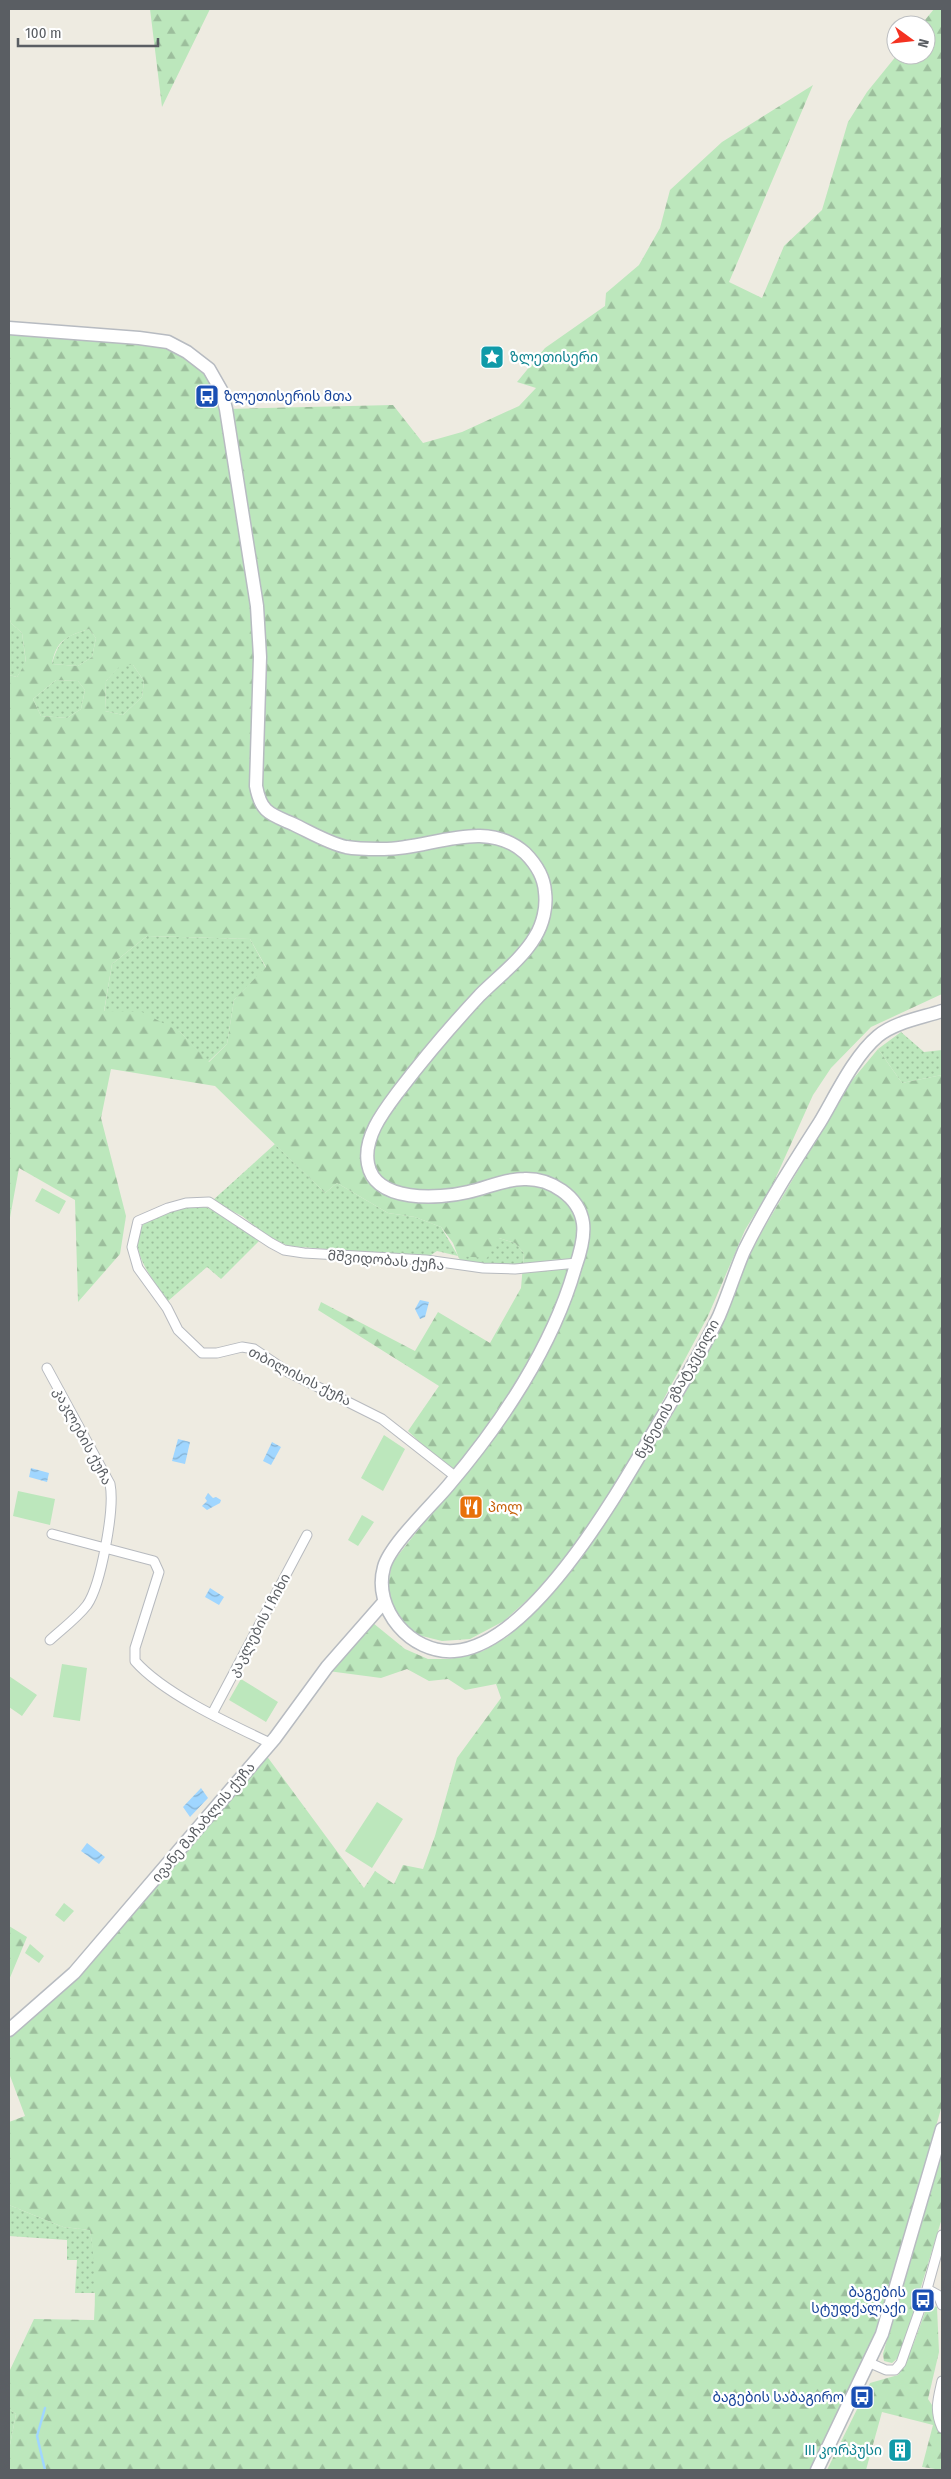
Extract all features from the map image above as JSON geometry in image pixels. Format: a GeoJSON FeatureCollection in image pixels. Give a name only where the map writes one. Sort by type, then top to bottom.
{"type":"FeatureCollection","features":[{"type":"Feature","properties":{"kind":"main road"},"geometry":{"type":"LineString","coordinates":[[9,328],[168,342],[187,352],[209,369],[221,390],[226,409],[257,606],[260,656],[256,786],[259,804],[271,815],[343,846],[389,850],[460,837],[486,835],[516,845],[533,860],[543,877],[546,897],[544,915],[537,934],[519,957],[436,1041],[385,1109],[374,1128],[368,1146],[367,1164],[373,1178],[384,1188],[410,1195],[430,1197],[463,1194],[507,1181],[529,1178],[548,1183],[571,1197],[583,1216],[584,1234],[565,1301],[548,1340],[494,1426],[456,1477],[393,1551],[384,1567],[384,1602]]}},
{"type":"Feature","properties":{"kind":"main road","name":"წყნეთის გზატკეცილი"},"geometry":{"type":"LineString","coordinates":[[384,1602],[397,1627],[413,1640],[449,1652],[474,1647],[494,1636],[521,1616],[546,1591],[572,1561],[602,1517],[696,1361],[719,1315],[743,1254],[773,1197],[862,1055],[880,1034],[895,1026],[942,1012]]}},
{"type":"Feature","properties":{"kind":"main road","name":"ივანე მაჩაბლის ქუჩა"},"geometry":{"type":"LineString","coordinates":[[9,2030],[74,1973],[270,1743],[327,1667],[384,1602]]}},
{"type":"Feature","properties":{"kind":"main road"},"geometry":{"type":"LineString","coordinates":[[817,2470],[870,2363],[886,2318],[942,2129]]}},
{"type":"Feature","properties":{"kind":"street","name":"მშვიდობას ქუჩა"},"geometry":{"type":"LineString","coordinates":[[210,1202],[284,1250],[304,1253],[411,1259],[483,1268],[515,1269],[577,1263]]}},
{"type":"Feature","properties":{"kind":"street","name":"თბილისის ქუჩა"},"geometry":{"type":"LineString","coordinates":[[210,1202],[186,1203],[168,1208],[138,1221],[132,1247],[138,1268],[166,1308],[178,1330],[202,1352],[217,1352],[242,1347],[254,1349],[288,1372],[368,1411],[394,1428],[456,1477]]}},
{"type":"Feature","properties":{"kind":"street","name":"კაკლების ქუჩა"},"geometry":{"type":"LineString","coordinates":[[47,1368],[110,1484],[112,1507],[95,1588],[87,1605],[50,1640]]}},
{"type":"Feature","properties":{"kind":"street"},"geometry":{"type":"LineString","coordinates":[[52,1534],[143,1557],[158,1564],[159,1572],[135,1648],[135,1661],[144,1671],[212,1714],[270,1743]]}},
{"type":"Feature","properties":{"kind":"street","name":"კაკლების I ჩიხი"},"geometry":{"type":"LineString","coordinates":[[212,1714],[307,1535]]}},
{"type":"Feature","properties":{"kind":"street"},"geometry":{"type":"LineString","coordinates":[[870,2363],[886,2370],[895,2370],[901,2363],[927,2290],[942,2235]]}},
{"type":"Feature","properties":{"kind":"street"},"geometry":{"type":"LineString","coordinates":[[927,2290],[938,2295],[942,2305]]}},
{"type":"Feature","properties":{"kind":"street"},"geometry":{"type":"LineString","coordinates":[[942,2380],[936,2407],[937,2417],[942,2428]]}},
{"type":"Feature","properties":{"kind":"green space"},"geometry":{"type":"Polygon","coordinates":[[[150,9],[210,9],[162,107],[150,9]]]}},
{"type":"Feature","properties":{"kind":"green space"},"geometry":{"type":"Polygon","coordinates":[[[934,9],[942,9],[942,994],[871,1027],[831,1068],[813,1095],[772,1186],[745,1230],[708,1316],[629,1464],[581,1540],[547,1582],[504,1621],[470,1639],[442,1641],[414,1634],[394,1615],[386,1597],[392,1563],[463,1473],[547,1340],[456,1477],[408,1431],[439,1386],[318,1310],[321,1302],[415,1351],[438,1312],[490,1343],[521,1288],[524,1253],[515,1243],[499,1238],[487,1258],[458,1256],[453,1243],[441,1227],[415,1217],[388,1213],[337,1183],[325,1193],[215,1086],[111,1069],[101,1118],[126,1216],[120,1254],[78,1302],[75,1200],[19,1168],[9,1223],[9,675],[17,677],[26,662],[22,633],[11,623],[9,616],[9,328],[168,342],[209,369],[227,409],[393,405],[423,443],[462,432],[519,406],[536,388],[517,382],[545,348],[605,306],[606,293],[639,265],[660,228],[670,190],[722,142],[813,85],[729,282],[762,298],[784,246],[822,210],[848,122],[867,92],[889,65],[936,65],[936,15],[929,15],[934,9]],[[89,629],[64,640],[56,649],[52,664],[78,666],[92,657],[96,638],[89,629]],[[121,665],[106,681],[105,711],[123,715],[142,697],[144,681],[133,665],[121,665]],[[56,680],[33,699],[41,716],[67,718],[81,709],[85,690],[78,681],[56,680]],[[147,936],[112,964],[104,1011],[142,1012],[180,1032],[209,1062],[227,1044],[234,1000],[266,967],[250,939],[147,936]]]}},
{"type":"Feature","properties":{"kind":"green space"},"geometry":{"type":"Polygon","coordinates":[[[9,616],[11,623],[22,633],[26,663],[17,677],[9,675],[9,616]]]}},
{"type":"Feature","properties":{"kind":"green space"},"geometry":{"type":"Polygon","coordinates":[[[89,629],[96,638],[92,657],[78,666],[52,664],[64,640],[89,629]]]}},
{"type":"Feature","properties":{"kind":"green space"},"geometry":{"type":"Polygon","coordinates":[[[121,664],[133,665],[144,681],[142,697],[123,715],[105,711],[106,681],[121,664]]]}},
{"type":"Feature","properties":{"kind":"green space"},"geometry":{"type":"Polygon","coordinates":[[[56,680],[78,681],[85,690],[81,709],[67,718],[41,716],[33,699],[56,680]]]}},
{"type":"Feature","properties":{"kind":"green space"},"geometry":{"type":"Polygon","coordinates":[[[147,936],[250,939],[266,968],[234,1000],[227,1044],[208,1062],[180,1032],[104,1012],[112,964],[147,936]]]}},
{"type":"Feature","properties":{"kind":"green space"},"geometry":{"type":"Polygon","coordinates":[[[901,1032],[924,1052],[942,1050],[942,1075],[902,1083],[878,1049],[901,1032]]]}},
{"type":"Feature","properties":{"kind":"green space"},"geometry":{"type":"Polygon","coordinates":[[[878,1049],[902,1083],[942,1075],[942,2105],[882,2321],[811,2470],[9,2470],[9,2450],[16,2414],[9,2409],[9,2372],[34,2319],[94,2320],[95,2286],[90,2230],[63,2227],[9,2205],[9,2122],[25,2116],[9,2073],[9,2037],[92,1958],[266,1755],[364,1888],[375,1871],[394,1884],[403,1865],[423,1869],[435,1836],[457,1758],[501,1698],[496,1684],[465,1690],[448,1679],[429,1681],[407,1669],[381,1678],[328,1671],[373,1623],[405,1649],[428,1659],[450,1659],[483,1651],[507,1637],[527,1620],[571,1569],[664,1429],[702,1363],[741,1271],[764,1228],[849,1084],[878,1049]]]}},
{"type":"Feature","properties":{"kind":"green space"},"geometry":{"type":"Polygon","coordinates":[[[275,1144],[325,1193],[337,1183],[388,1213],[415,1217],[441,1227],[458,1256],[437,1251],[428,1257],[288,1246],[266,1235],[242,1216],[212,1201],[275,1144]]]}},
{"type":"Feature","properties":{"kind":"green space"},"geometry":{"type":"Polygon","coordinates":[[[42,1188],[66,1201],[59,1214],[35,1201],[42,1188]]]}},
{"type":"Feature","properties":{"kind":"green space"},"geometry":{"type":"Polygon","coordinates":[[[186,1206],[204,1206],[260,1240],[221,1279],[207,1267],[168,1301],[143,1262],[137,1240],[139,1230],[150,1219],[186,1206]]]}},
{"type":"Feature","properties":{"kind":"green space"},"geometry":{"type":"Polygon","coordinates":[[[499,1238],[515,1243],[524,1253],[523,1264],[506,1266],[461,1262],[458,1256],[499,1238]]]}},
{"type":"Feature","properties":{"kind":"green space"},"geometry":{"type":"Polygon","coordinates":[[[384,1435],[405,1449],[383,1491],[361,1478],[384,1435]]]}},
{"type":"Feature","properties":{"kind":"green space"},"geometry":{"type":"Polygon","coordinates":[[[18,1491],[55,1499],[50,1525],[13,1516],[18,1491]]]}},
{"type":"Feature","properties":{"kind":"green space"},"geometry":{"type":"Polygon","coordinates":[[[362,1515],[374,1522],[358,1546],[348,1540],[362,1515]]]}},
{"type":"Feature","properties":{"kind":"green space"},"geometry":{"type":"Polygon","coordinates":[[[62,1664],[87,1668],[80,1721],[53,1717],[62,1664]]]}},
{"type":"Feature","properties":{"kind":"green space"},"geometry":{"type":"Polygon","coordinates":[[[9,1676],[37,1695],[22,1716],[9,1707],[9,1676]]]}},
{"type":"Feature","properties":{"kind":"green space"},"geometry":{"type":"Polygon","coordinates":[[[241,1679],[278,1702],[266,1722],[229,1700],[241,1679]]]}},
{"type":"Feature","properties":{"kind":"green space"},"geometry":{"type":"Polygon","coordinates":[[[377,1802],[403,1819],[372,1868],[345,1851],[377,1802]]]}},
{"type":"Feature","properties":{"kind":"green space"},"geometry":{"type":"Polygon","coordinates":[[[64,1903],[74,1911],[64,1922],[55,1915],[64,1903]]]}},
{"type":"Feature","properties":{"kind":"green space"},"geometry":{"type":"Polygon","coordinates":[[[9,1926],[27,1937],[9,1980],[9,1926]]]}},
{"type":"Feature","properties":{"kind":"green space"},"geometry":{"type":"Polygon","coordinates":[[[30,1944],[44,1956],[39,1963],[25,1953],[30,1944]]]}},
{"type":"Feature","properties":{"kind":"green space"},"geometry":{"type":"Polygon","coordinates":[[[942,2143],[942,2218],[900,2356],[892,2363],[884,2361],[883,2354],[942,2143]]]}},
{"type":"Feature","properties":{"kind":"green space"},"geometry":{"type":"Polygon","coordinates":[[[9,2205],[63,2227],[90,2230],[95,2260],[96,2293],[75,2293],[77,2260],[67,2260],[67,2240],[9,2236],[9,2205]]]}},
{"type":"Feature","properties":{"kind":"green space"},"geometry":{"type":"Polygon","coordinates":[[[928,2304],[937,2307],[939,2352],[928,2399],[942,2420],[942,2470],[922,2467],[933,2425],[882,2412],[866,2470],[827,2470],[870,2383],[898,2375],[913,2345],[928,2304]]]}},
{"type":"Feature","properties":{"kind":"green space"},"geometry":{"type":"Polygon","coordinates":[[[9,2409],[16,2414],[9,2450],[9,2409]]]}},
{"type":"Feature","properties":{"kind":"water"},"geometry":{"type":"Polygon","coordinates":[[[420,1300],[429,1302],[425,1317],[420,1319],[415,1309],[420,1300]]]}},
{"type":"Feature","properties":{"kind":"water"},"geometry":{"type":"Polygon","coordinates":[[[178,1439],[190,1442],[185,1464],[172,1461],[178,1439]]]}},
{"type":"Feature","properties":{"kind":"water"},"geometry":{"type":"Polygon","coordinates":[[[272,1442],[281,1447],[271,1465],[263,1461],[272,1442]]]}},
{"type":"Feature","properties":{"kind":"water"},"geometry":{"type":"Polygon","coordinates":[[[31,1468],[49,1473],[47,1482],[29,1477],[31,1468]]]}},
{"type":"Feature","properties":{"kind":"water"},"geometry":{"type":"Polygon","coordinates":[[[208,1493],[213,1498],[216,1497],[221,1500],[220,1503],[207,1510],[202,1506],[207,1501],[205,1498],[208,1493]]]}},
{"type":"Feature","properties":{"kind":"water"},"geometry":{"type":"Polygon","coordinates":[[[210,1588],[224,1597],[219,1605],[205,1597],[210,1588]]]}},
{"type":"Feature","properties":{"kind":"water"},"geometry":{"type":"Polygon","coordinates":[[[201,1788],[208,1798],[190,1817],[183,1807],[201,1788]]]}},
{"type":"Feature","properties":{"kind":"water"},"geometry":{"type":"Polygon","coordinates":[[[87,1843],[105,1857],[99,1864],[81,1851],[87,1843]]]}},
{"type":"Feature","properties":{"kind":"waterway"},"geometry":{"type":"LineString","coordinates":[[45,2408],[37,2436],[45,2470]]}},
{"type":"Feature","properties":{"kind":"place","name":"ზლეთისერი"},"geometry":{"type":"Point","coordinates":[492,357]}},
{"type":"Feature","properties":{"kind":"place","name":"ზლეთისერის მთა"},"geometry":{"type":"Point","coordinates":[207,396]}},
{"type":"Feature","properties":{"kind":"place","name":"პოლ"},"geometry":{"type":"Point","coordinates":[471,1507]}},
{"type":"Feature","properties":{"kind":"place","name":"ბაგების სტუდქალაქი"},"geometry":{"type":"Point","coordinates":[923,2300]}},
{"type":"Feature","properties":{"kind":"place","name":"ბაგების საბაგირო"},"geometry":{"type":"Point","coordinates":[862,2397]}},
{"type":"Feature","properties":{"kind":"place","name":"III კორპუსი"},"geometry":{"type":"Point","coordinates":[900,2450]}}]}
